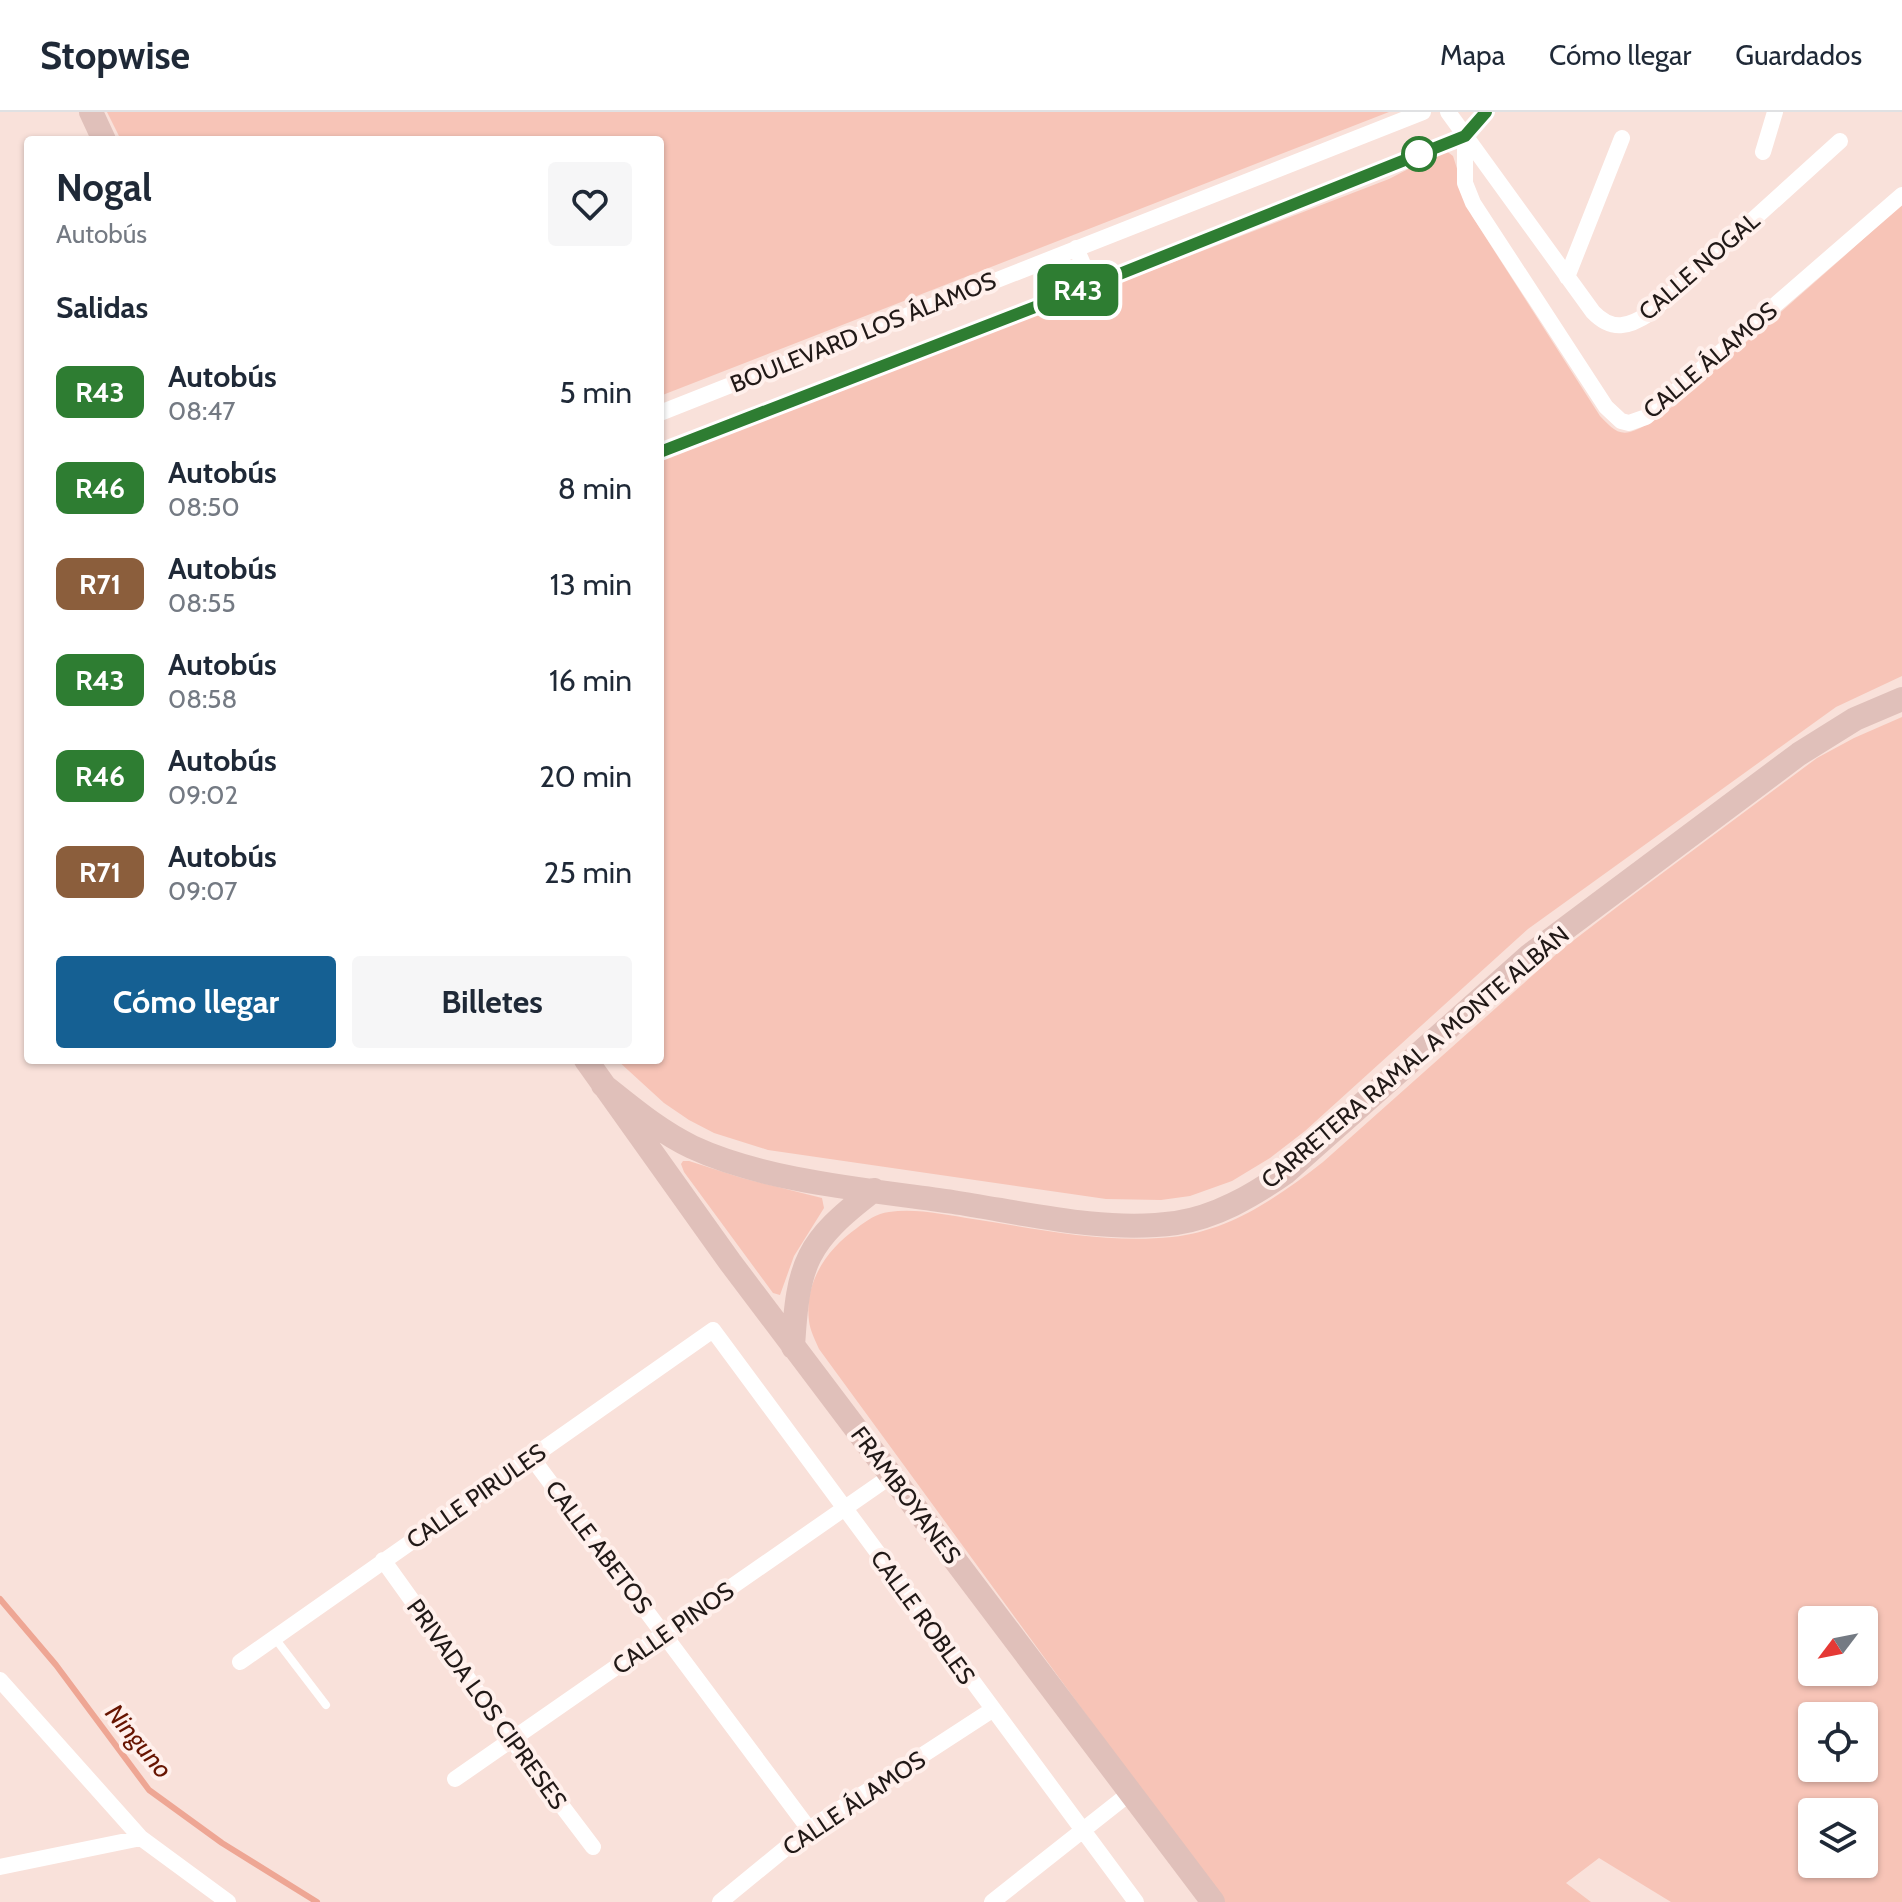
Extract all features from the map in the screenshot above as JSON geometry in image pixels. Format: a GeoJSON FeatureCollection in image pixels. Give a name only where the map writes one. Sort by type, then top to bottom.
{"type":"FeatureCollection","features":[{"type":"Feature","properties":{"kind":"street"},"geometry":{"type":"LineString","coordinates":[[91,112],[102,136]]}},
{"type":"Feature","properties":{"kind":"street","name":"BOULEVARD LOS ÁLAMOS"},"geometry":{"type":"LineString","coordinates":[[664,411],[1423,112]]}},
{"type":"Feature","properties":{"kind":"street","name":"CALLE NOGAL"},"geometry":{"type":"LineString","coordinates":[[1448,112],[1567,277],[1602,321],[1619,327],[1640,319],[1840,141]]}},
{"type":"Feature","properties":{"kind":"street","name":"BOULEVARD LOS ÁLAMOS"},"geometry":{"type":"LineString","coordinates":[[664,450],[1465,136],[1486,112]]}},
{"type":"Feature","properties":{"kind":"street"},"geometry":{"type":"LineString","coordinates":[[1763,152],[1775,112]]}},
{"type":"Feature","properties":{"kind":"street","name":"CALLE ÁLAMOS"},"geometry":{"type":"LineString","coordinates":[[1465,136],[1465,183],[1473,203],[1606,407],[1621,421],[1629,423],[1646,417],[1656,409],[1902,195]]}},
{"type":"Feature","properties":{"kind":"street"},"geometry":{"type":"LineString","coordinates":[[1567,277],[1622,138]]}},
{"type":"Feature","properties":{"kind":"street"},"geometry":{"type":"LineString","coordinates":[[1076,248],[1092,285]]}},
{"type":"Feature","properties":{"kind":"street","name":"CARRETERA RAMAL A MONTE ALBÁN"},"geometry":{"type":"LineString","coordinates":[[603,1085],[645,1119],[694,1148],[757,1168],[874,1190],[1059,1218],[1151,1225],[1178,1223],[1204,1216],[1243,1200],[1285,1173],[1554,936],[1799,754],[1855,719],[1902,699]]}},
{"type":"Feature","properties":{"kind":"street","name":"FRAMBOYANES"},"geometry":{"type":"LineString","coordinates":[[589,1064],[793,1347],[1213,1902]]}},
{"type":"Feature","properties":{"kind":"street"},"geometry":{"type":"LineString","coordinates":[[793,1347],[798,1286],[817,1242],[846,1212],[874,1190]]}},
{"type":"Feature","properties":{"kind":"street","name":"CALLE PIRULES"},"geometry":{"type":"LineString","coordinates":[[240,1662],[713,1330]]}},
{"type":"Feature","properties":{"kind":"street","name":"CALLE ROBLES"},"geometry":{"type":"LineString","coordinates":[[713,1330],[1136,1902]]}},
{"type":"Feature","properties":{"kind":"street","name":"CALLE ABETOS"},"geometry":{"type":"LineString","coordinates":[[532,1458],[809,1829]]}},
{"type":"Feature","properties":{"kind":"street","name":"CALLE PINOS"},"geometry":{"type":"LineString","coordinates":[[455,1779],[891,1476]]}},
{"type":"Feature","properties":{"kind":"street","name":"PRIVADA LOS CIPRESES"},"geometry":{"type":"LineString","coordinates":[[383,1560],[593,1847]]}},
{"type":"Feature","properties":{"kind":"street"},"geometry":{"type":"LineString","coordinates":[[0,1680],[7,1700],[141,1838],[228,1902]]}},
{"type":"Feature","properties":{"kind":"street","name":"CALLE ÁLAMOS"},"geometry":{"type":"LineString","coordinates":[[720,1902],[809,1829],[992,1710]]}},
{"type":"Feature","properties":{"kind":"street"},"geometry":{"type":"LineString","coordinates":[[992,1902],[1130,1793]]}},
{"type":"Feature","properties":{"kind":"street"},"geometry":{"type":"LineString","coordinates":[[0,1867],[141,1838]]}},
{"type":"Feature","properties":{"kind":"lane"},"geometry":{"type":"LineString","coordinates":[[274,1637],[326,1705]]}},
{"type":"Feature","properties":{"kind":"shaded area"},"geometry":{"type":"Polygon","coordinates":[[[107,112],[1389,112],[664,394],[664,136],[119,136],[107,112]]]}},
{"type":"Feature","properties":{"kind":"shaded area"},"geometry":{"type":"Polygon","coordinates":[[[1445,150],[1453,156],[1472,216],[1600,416],[1613,428],[1625,433],[1641,428],[1679,402],[1902,203],[1902,676],[1836,707],[1528,929],[1305,1131],[1270,1158],[1232,1181],[1190,1196],[1161,1200],[1106,1199],[768,1150],[714,1133],[664,1103],[621,1064],[664,1064],[664,458],[1389,179],[1445,150]]]}},
{"type":"Feature","properties":{"kind":"shaded area"},"geometry":{"type":"Polygon","coordinates":[[[1902,717],[1902,1902],[1671,1902],[1599,1858],[1566,1883],[1591,1902],[1223,1902],[819,1349],[810,1328],[808,1307],[820,1268],[846,1236],[872,1218],[889,1212],[931,1212],[1122,1239],[1172,1237],[1214,1228],[1233,1220],[1289,1188],[1323,1162],[1561,950],[1817,758],[1902,717]]]}},
{"type":"Feature","properties":{"kind":"shaded area"},"geometry":{"type":"Polygon","coordinates":[[[683,1161],[822,1198],[824,1208],[794,1256],[780,1295],[773,1293],[684,1172],[683,1161]]]}},
{"type":"Feature","properties":{"kind":"waterway","name":"Ninguno"},"geometry":{"type":"LineString","coordinates":[[0,1599],[56,1665],[149,1790],[222,1843],[317,1902]]}},
{"type":"Feature","properties":{"kind":"bus line","name":"R43"},"geometry":{"type":"LineString","coordinates":[[664,450],[1465,136],[1486,112]]}}]}
